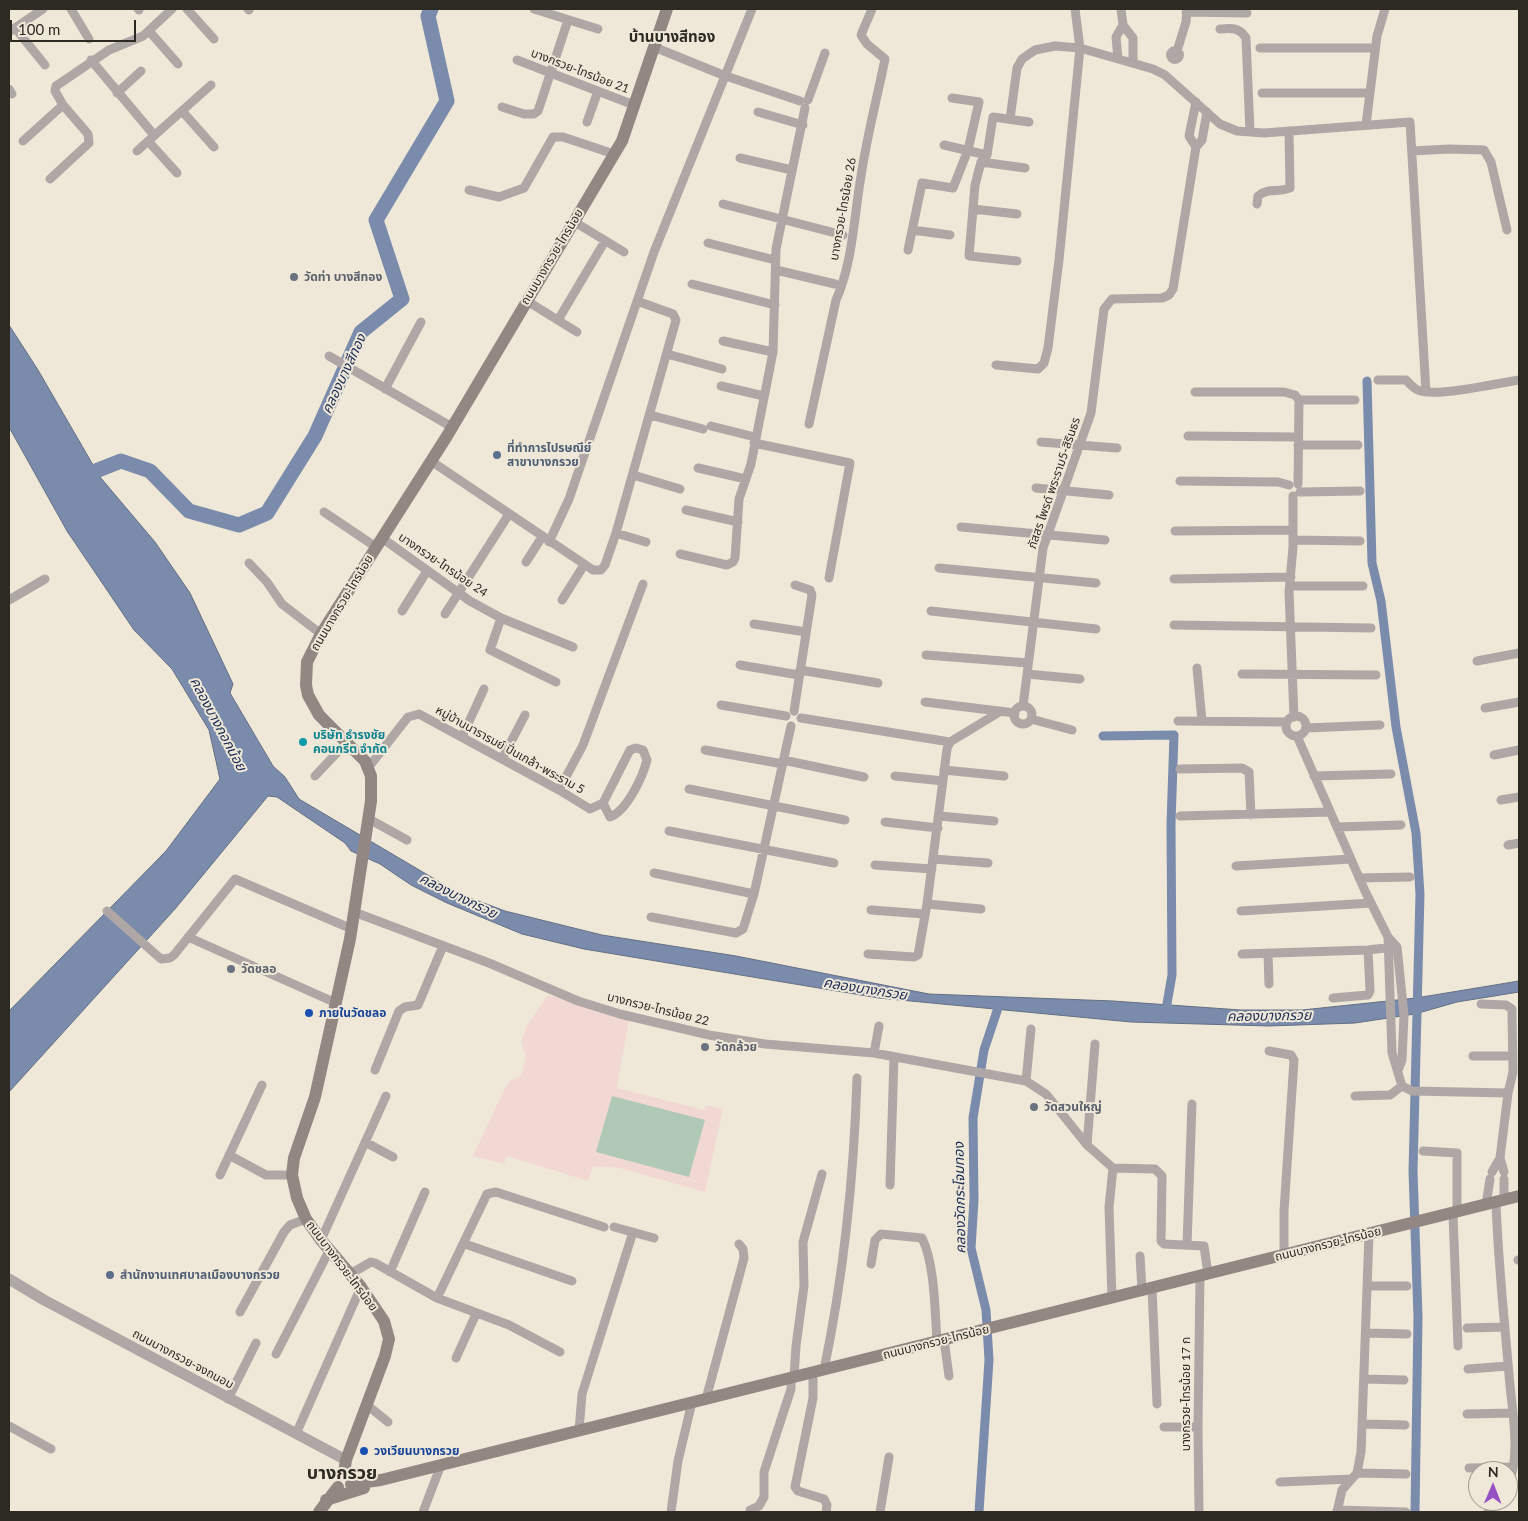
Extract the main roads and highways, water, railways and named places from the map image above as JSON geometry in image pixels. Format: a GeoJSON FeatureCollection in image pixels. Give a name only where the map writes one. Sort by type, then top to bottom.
{"type":"FeatureCollection","features":[{"type":"Feature","properties":{"kind":"main road","name":"ถนนบางกรวย-ไทรน้อย"},"geometry":{"type":"LineString","coordinates":[[667,9],[622,141],[452,427],[321,634],[307,662],[308,695],[319,715],[361,756],[368,768],[372,784],[369,822],[358,880],[352,929],[315,1097],[294,1158],[292,1176],[297,1198],[306,1219],[329,1250],[361,1287],[384,1321],[389,1339],[345,1476],[372,1482],[1519,1196]]}},
{"type":"Feature","properties":{"kind":"main road"},"geometry":{"type":"LineString","coordinates":[[319,1512],[345,1476],[358,1477],[372,1482]]}},
{"type":"Feature","properties":{"kind":"main road"},"geometry":{"type":"LineString","coordinates":[[326,1500],[364,1488],[372,1482]]}},
{"type":"Feature","properties":{"kind":"water"},"geometry":{"type":"Polygon","coordinates":[[[9,325],[38,370],[100,477],[155,542],[190,593],[233,684],[230,693],[273,766],[285,777],[299,799],[460,894],[505,911],[602,935],[736,956],[929,994],[1113,1001],[1241,1010],[1302,1010],[1416,998],[1519,981],[1519,992],[1457,1002],[1415,1014],[1355,1023],[1269,1026],[1131,1022],[879,998],[584,949],[522,934],[447,903],[411,885],[380,864],[351,851],[345,843],[277,797],[268,796],[175,909],[9,1092],[9,1011],[166,851],[220,779],[209,730],[172,669],[134,630],[67,531],[9,427],[9,325]]]}},
{"type":"Feature","properties":{"kind":"waterway","name":"คลองบางสีทอง"},"geometry":{"type":"LineString","coordinates":[[78,478],[121,461],[150,471],[189,511],[239,525],[267,513],[315,436],[361,332],[402,299],[376,220],[447,101],[428,16],[431,9]]}},
{"type":"Feature","properties":{"kind":"waterway"},"geometry":{"type":"LineString","coordinates":[[1367,381],[1372,563],[1381,601],[1396,727],[1416,833],[1420,894],[1413,1171],[1418,1317],[1415,1512]]}},
{"type":"Feature","properties":{"kind":"waterway"},"geometry":{"type":"LineString","coordinates":[[1103,736],[1174,735],[1171,824],[1172,975],[1165,1015]]}},
{"type":"Feature","properties":{"kind":"waterway","name":"คลองวัดกระโจมทอง"},"geometry":{"type":"LineString","coordinates":[[979,1512],[989,1360],[986,1310],[971,1248],[974,1200],[973,1118],[984,1050],[999,1005]]}},
{"type":"Feature","properties":{"kind":"place","name":"วัดท่า บางสีทอง"},"geometry":{"type":"Point","coordinates":[294,277]}},
{"type":"Feature","properties":{"kind":"place","name":"ที่ทำการไปรษณีย์ สาขาบางกรวย"},"geometry":{"type":"Point","coordinates":[497,455]}},
{"type":"Feature","properties":{"kind":"place","name":"บริษัท ธำรงชัย คอนกรีต จำกัด"},"geometry":{"type":"Point","coordinates":[303,742]}},
{"type":"Feature","properties":{"kind":"place","name":"วัดชลอ"},"geometry":{"type":"Point","coordinates":[231,969]}},
{"type":"Feature","properties":{"kind":"place","name":"ภายในวัดชลอ"},"geometry":{"type":"Point","coordinates":[309,1013]}},
{"type":"Feature","properties":{"kind":"place","name":"วัดกล้วย"},"geometry":{"type":"Point","coordinates":[705,1047]}},
{"type":"Feature","properties":{"kind":"place","name":"วัดสวนใหญ่"},"geometry":{"type":"Point","coordinates":[1034,1107]}},
{"type":"Feature","properties":{"kind":"place","name":"สำนักงานเทศบาลเมืองบางกรวย"},"geometry":{"type":"Point","coordinates":[110,1275]}},
{"type":"Feature","properties":{"kind":"place","name":"วงเวียนบางกรวย"},"geometry":{"type":"Point","coordinates":[364,1451]}},
{"type":"Feature","properties":{"kind":"district","name":"บ้านบางสีทอง"},"geometry":{"type":"Point","coordinates":[672,37]}},
{"type":"Feature","properties":{"kind":"district","name":"บางกรวย"},"geometry":{"type":"Point","coordinates":[342,1473]}},
{"type":"Feature","properties":{"kind":"water label","name":"คลองบางกอกน้อย"},"geometry":{"type":"Point","coordinates":[218,724]}},
{"type":"Feature","properties":{"kind":"water label","name":"คลองบางกรวย"},"geometry":{"type":"Point","coordinates":[458,896]}},
{"type":"Feature","properties":{"kind":"water label","name":"คลองบางกรวย"},"geometry":{"type":"Point","coordinates":[865,989]}},
{"type":"Feature","properties":{"kind":"water label","name":"คลองบางกรวย"},"geometry":{"type":"Point","coordinates":[1269,1016]}}]}
